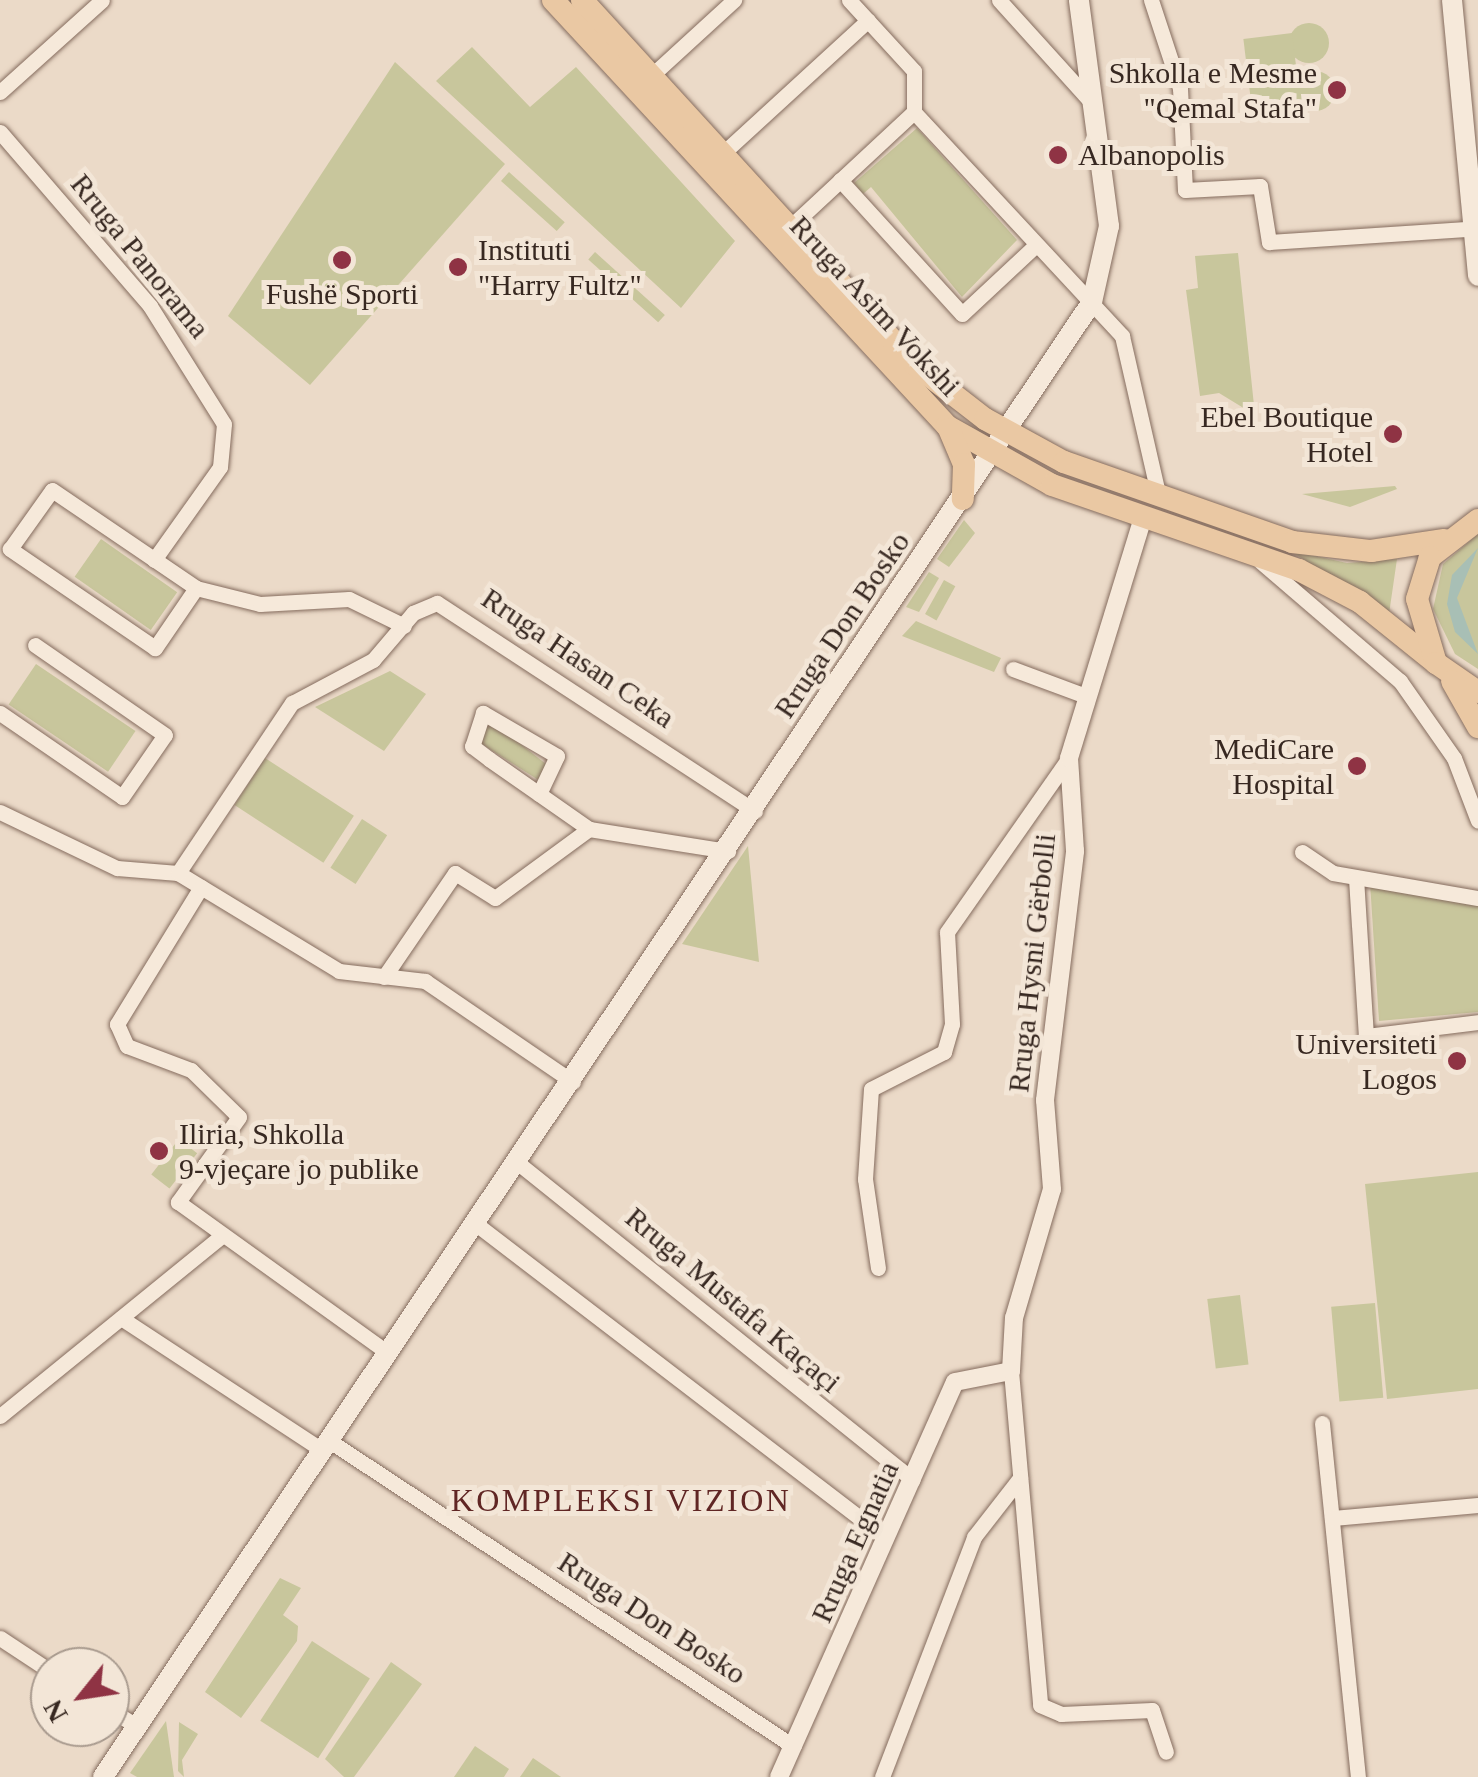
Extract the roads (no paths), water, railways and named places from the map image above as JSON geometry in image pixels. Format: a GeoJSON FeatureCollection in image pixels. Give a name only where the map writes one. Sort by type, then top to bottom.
{"type":"FeatureCollection","features":[{"type":"Feature","properties":{"kind":"main road","name":"Rruga Asim Vokshi"},"geometry":{"type":"LineString","coordinates":[[553,0],[947,426],[993,456],[1143,517],[1246,551],[1333,586],[1443,670]]}},
{"type":"Feature","properties":{"kind":"main road","name":"Rruga Asim Vokshi"},"geometry":{"type":"LineString","coordinates":[[582,0],[914,364],[1009,434],[1159,498],[1337,550],[1444,540]]}},
{"type":"Feature","properties":{"kind":"main road","name":"Rruga Don Bosko"},"geometry":{"type":"LineString","coordinates":[[103,1777],[1009,434],[1092,302],[1109,226],[1079,0]]}},
{"type":"Feature","properties":{"kind":"main road"},"geometry":{"type":"LineString","coordinates":[[1452,0],[1478,276]]}},
{"type":"Feature","properties":{"kind":"main road"},"geometry":{"type":"LineString","coordinates":[[947,426],[964,464],[963,500]]}},
{"type":"Feature","properties":{"kind":"main road"},"geometry":{"type":"LineString","coordinates":[[1478,520],[1444,540],[1416,600],[1443,670],[1478,727]]}},
{"type":"Feature","properties":{"kind":"main road"},"geometry":{"type":"LineString","coordinates":[[1443,670],[1478,692]]}},
{"type":"Feature","properties":{"kind":"street"},"geometry":{"type":"LineString","coordinates":[[0,92],[102,0]]}},
{"type":"Feature","properties":{"kind":"street"},"geometry":{"type":"LineString","coordinates":[[652,76],[734,0]]}},
{"type":"Feature","properties":{"kind":"street"},"geometry":{"type":"LineString","coordinates":[[789,228],[914,112],[920,84],[850,0]]}},
{"type":"Feature","properties":{"kind":"street"},"geometry":{"type":"LineString","coordinates":[[1000,0],[1096,106]]}},
{"type":"Feature","properties":{"kind":"street"},"geometry":{"type":"LineString","coordinates":[[1151,0],[1180,88],[1185,190],[1260,186],[1269,242],[1476,228]]}},
{"type":"Feature","properties":{"kind":"street"},"geometry":{"type":"LineString","coordinates":[[722,154],[868,20]]}},
{"type":"Feature","properties":{"kind":"street"},"geometry":{"type":"LineString","coordinates":[[914,112],[1035,246],[1092,302],[1130,352],[1159,498]]}},
{"type":"Feature","properties":{"kind":"street","name":"Rruga Panorama"},"geometry":{"type":"LineString","coordinates":[[0,132],[150,306],[224,424],[220,467],[154,560]]}},
{"type":"Feature","properties":{"kind":"street"},"geometry":{"type":"LineString","coordinates":[[840,180],[962,314],[1035,246]]}},
{"type":"Feature","properties":{"kind":"street"},"geometry":{"type":"LineString","coordinates":[[196,588],[154,648],[10,549],[52,490],[196,588],[260,604],[350,599],[404,626]]}},
{"type":"Feature","properties":{"kind":"street","name":"Rruga Hysni Gërbolli"},"geometry":{"type":"LineString","coordinates":[[1143,517],[1068,758],[1075,851],[1044,1100],[1052,1189],[1014,1318],[1011,1372],[1040,1705],[1061,1714],[1152,1710],[1166,1752]]}},
{"type":"Feature","properties":{"kind":"street"},"geometry":{"type":"LineString","coordinates":[[1246,551],[1390,668],[1454,758],[1478,821]]}},
{"type":"Feature","properties":{"kind":"street","name":"Rruga Hasan Ceka"},"geometry":{"type":"LineString","coordinates":[[178,872],[292,703],[373,660],[423,607],[452,606],[755,811]]}},
{"type":"Feature","properties":{"kind":"street"},"geometry":{"type":"LineString","coordinates":[[0,714],[122,797],[165,736],[36,644]]}},
{"type":"Feature","properties":{"kind":"street"},"geometry":{"type":"LineString","coordinates":[[1013,669],[1086,696]]}},
{"type":"Feature","properties":{"kind":"street"},"geometry":{"type":"LineString","coordinates":[[538,794],[557,756],[483,713],[468,742],[538,794],[589,829],[728,852]]}},
{"type":"Feature","properties":{"kind":"street"},"geometry":{"type":"LineString","coordinates":[[878,1268],[865,1180],[870,1088],[944,1052],[952,1024],[947,932],[1068,758]]}},
{"type":"Feature","properties":{"kind":"street"},"geometry":{"type":"LineString","coordinates":[[0,812],[117,868],[178,872],[339,971],[426,981],[573,1082]]}},
{"type":"Feature","properties":{"kind":"street"},"geometry":{"type":"LineString","coordinates":[[384,978],[455,873],[495,898],[589,829]]}},
{"type":"Feature","properties":{"kind":"street"},"geometry":{"type":"LineString","coordinates":[[1302,852],[1356,878],[1478,898]]}},
{"type":"Feature","properties":{"kind":"street"},"geometry":{"type":"LineString","coordinates":[[1356,878],[1366,1036],[1478,1022]]}},
{"type":"Feature","properties":{"kind":"street"},"geometry":{"type":"LineString","coordinates":[[201,887],[117,1024],[127,1046],[191,1070],[239,1117],[178,1202],[220,1237],[387,1352]]}},
{"type":"Feature","properties":{"kind":"street","name":"Rruga Mustafa Kaçaçi"},"geometry":{"type":"LineString","coordinates":[[518,1162],[913,1480]]}},
{"type":"Feature","properties":{"kind":"street"},"geometry":{"type":"LineString","coordinates":[[476,1224],[886,1538]]}},
{"type":"Feature","properties":{"kind":"street"},"geometry":{"type":"LineString","coordinates":[[0,1416],[220,1237]]}},
{"type":"Feature","properties":{"kind":"street"},"geometry":{"type":"LineString","coordinates":[[120,1318],[325,1445]]}},
{"type":"Feature","properties":{"kind":"street","name":"Rruga Egnatia"},"geometry":{"type":"LineString","coordinates":[[780,1777],[955,1382],[1011,1372]]}},
{"type":"Feature","properties":{"kind":"street"},"geometry":{"type":"LineString","coordinates":[[1322,1423],[1358,1777]]}},
{"type":"Feature","properties":{"kind":"street","name":"Rruga Don Bosko"},"geometry":{"type":"LineString","coordinates":[[325,1445],[793,1746]]}},
{"type":"Feature","properties":{"kind":"street"},"geometry":{"type":"LineString","coordinates":[[882,1777],[974,1536],[1020,1478]]}},
{"type":"Feature","properties":{"kind":"street"},"geometry":{"type":"LineString","coordinates":[[1332,1518],[1478,1505]]}},
{"type":"Feature","properties":{"kind":"street"},"geometry":{"type":"LineString","coordinates":[[0,1638],[30,1658]]}},
{"type":"Feature","properties":{"kind":"street"},"geometry":{"type":"LineString","coordinates":[[130,1722],[136,1726]]}},
{"type":"Feature","properties":{"kind":"place","name":"Shkolla e Mesme \"Qemal Stafa\""},"geometry":{"type":"Point","coordinates":[1337,90]}},
{"type":"Feature","properties":{"kind":"place","name":"Albanopolis"},"geometry":{"type":"Point","coordinates":[1058,155]}},
{"type":"Feature","properties":{"kind":"place","name":"Fushë Sporti"},"geometry":{"type":"Point","coordinates":[342,260]}},
{"type":"Feature","properties":{"kind":"place","name":"Instituti \"Harry Fultz\""},"geometry":{"type":"Point","coordinates":[458,267]}},
{"type":"Feature","properties":{"kind":"place","name":"Ebel Boutique Hotel"},"geometry":{"type":"Point","coordinates":[1393,434]}},
{"type":"Feature","properties":{"kind":"place","name":"MediCare Hospital"},"geometry":{"type":"Point","coordinates":[1357,766]}},
{"type":"Feature","properties":{"kind":"place","name":"Universiteti Logos"},"geometry":{"type":"Point","coordinates":[1457,1061]}},
{"type":"Feature","properties":{"kind":"place","name":"Iliria, Shkolla 9-vjeçare jo publike"},"geometry":{"type":"Point","coordinates":[159,1151]}},
{"type":"Feature","properties":{"kind":"district","name":"KOMPLEKSI VIZION"},"geometry":{"type":"Point","coordinates":[621,1500]}}]}
